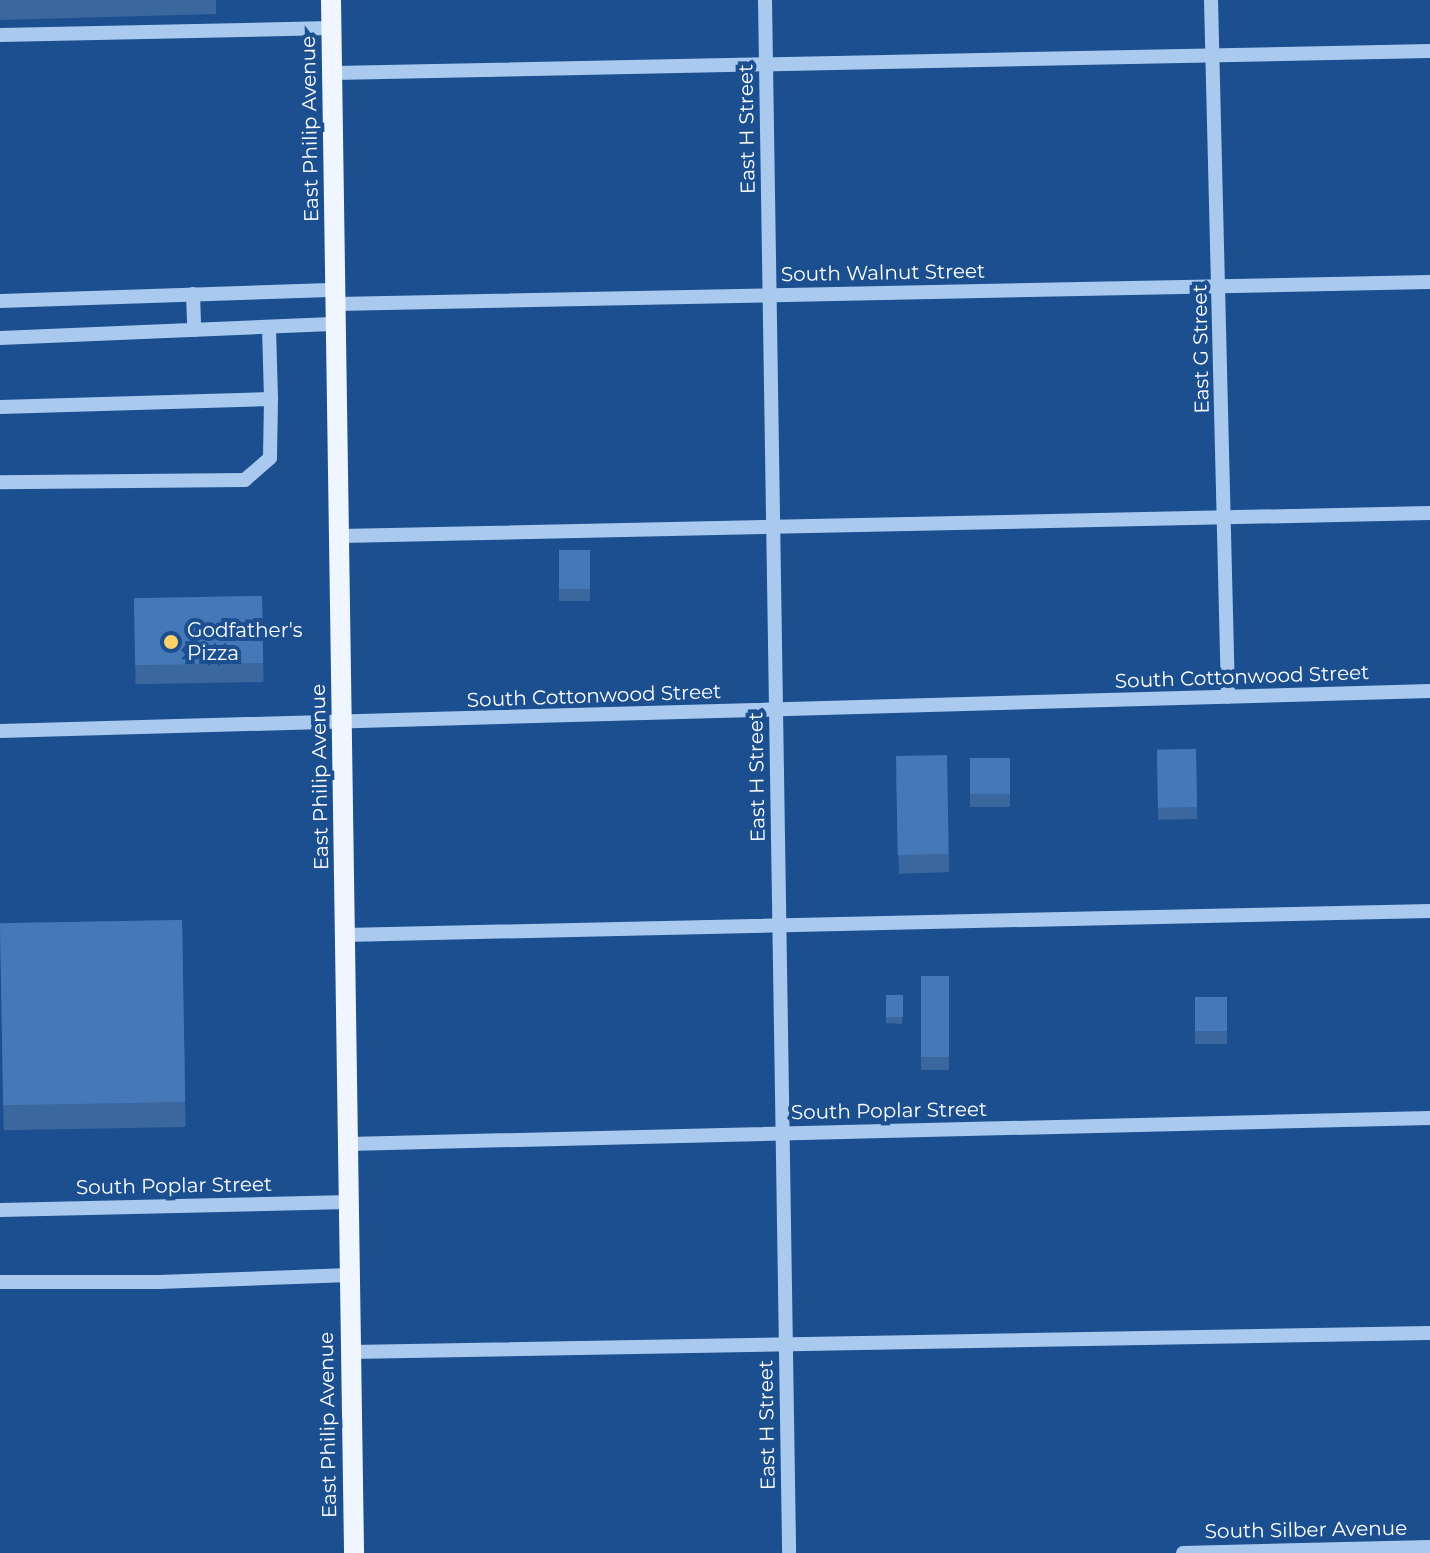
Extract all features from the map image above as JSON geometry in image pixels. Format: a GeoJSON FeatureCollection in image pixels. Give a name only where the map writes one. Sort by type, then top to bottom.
{"type":"FeatureCollection","features":[{"type":"Feature","properties":{"kind":"main road","name":"East Philip Avenue"},"geometry":{"type":"LineString","coordinates":[[331,0],[354,1553]]}},
{"type":"Feature","properties":{"kind":"street","name":"East H Street"},"geometry":{"type":"LineString","coordinates":[[765,0],[789,1553]]}},
{"type":"Feature","properties":{"kind":"street","name":"East G Street"},"geometry":{"type":"LineString","coordinates":[[1211,0],[1228,697]]}},
{"type":"Feature","properties":{"kind":"street"},"geometry":{"type":"LineString","coordinates":[[0,35],[331,28]]}},
{"type":"Feature","properties":{"kind":"street"},"geometry":{"type":"LineString","coordinates":[[334,73],[1430,51]]}},
{"type":"Feature","properties":{"kind":"street","name":"South Walnut Street"},"geometry":{"type":"LineString","coordinates":[[337,306],[1430,282]]}},
{"type":"Feature","properties":{"kind":"street"},"geometry":{"type":"LineString","coordinates":[[0,301],[193,294],[337,306]]}},
{"type":"Feature","properties":{"kind":"street"},"geometry":{"type":"LineString","coordinates":[[193,294],[194,330]]}},
{"type":"Feature","properties":{"kind":"street"},"geometry":{"type":"LineString","coordinates":[[0,338],[269,327],[337,306]]}},
{"type":"Feature","properties":{"kind":"street"},"geometry":{"type":"LineString","coordinates":[[0,482],[245,480],[270,458],[269,327]]}},
{"type":"Feature","properties":{"kind":"street"},"geometry":{"type":"LineString","coordinates":[[0,407],[271,399]]}},
{"type":"Feature","properties":{"kind":"street"},"geometry":{"type":"LineString","coordinates":[[341,536],[1430,513]]}},
{"type":"Feature","properties":{"kind":"street","name":"South Cottonwood Street"},"geometry":{"type":"LineString","coordinates":[[0,731],[343,724],[1430,691]]}},
{"type":"Feature","properties":{"kind":"street"},"geometry":{"type":"LineString","coordinates":[[345,935],[1430,911]]}},
{"type":"Feature","properties":{"kind":"street","name":"South Poplar Street"},"geometry":{"type":"LineString","coordinates":[[348,1144],[1430,1118]]}},
{"type":"Feature","properties":{"kind":"street","name":"South Poplar Street"},"geometry":{"type":"LineString","coordinates":[[0,1210],[349,1202]]}},
{"type":"Feature","properties":{"kind":"street"},"geometry":{"type":"LineString","coordinates":[[0,1282],[159,1282],[350,1275]]}},
{"type":"Feature","properties":{"kind":"street"},"geometry":{"type":"LineString","coordinates":[[351,1352],[1430,1333]]}},
{"type":"Feature","properties":{"kind":"street","name":"South Silber Avenue"},"geometry":{"type":"LineString","coordinates":[[1183,1553],[1430,1547]]}},
{"type":"Feature","properties":{"kind":"building"},"geometry":{"type":"Polygon","coordinates":[[[559,550],[590,550],[590,589],[559,589],[559,550]]]}},
{"type":"Feature","properties":{"kind":"building"},"geometry":{"type":"Polygon","coordinates":[[[262,596],[263,663],[135,665],[134,598],[262,596]]]}},
{"type":"Feature","properties":{"kind":"building"},"geometry":{"type":"Polygon","coordinates":[[[1196,749],[1197,807],[1158,808],[1157,750],[1196,749]]]}},
{"type":"Feature","properties":{"kind":"building"},"geometry":{"type":"Polygon","coordinates":[[[947,755],[949,854],[898,855],[896,756],[947,755]]]}},
{"type":"Feature","properties":{"kind":"building"},"geometry":{"type":"Polygon","coordinates":[[[970,758],[1010,758],[1010,794],[970,794],[970,758]]]}},
{"type":"Feature","properties":{"kind":"building"},"geometry":{"type":"Polygon","coordinates":[[[182,920],[185,1102],[3,1105],[0,923],[182,920]]]}},
{"type":"Feature","properties":{"kind":"building"},"geometry":{"type":"Polygon","coordinates":[[[921,976],[949,976],[949,1057],[921,1057],[921,976]]]}},
{"type":"Feature","properties":{"kind":"building"},"geometry":{"type":"Polygon","coordinates":[[[886,995],[903,995],[903,1017],[886,1017],[886,995]]]}},
{"type":"Feature","properties":{"kind":"building"},"geometry":{"type":"Polygon","coordinates":[[[1195,997],[1227,997],[1227,1031],[1195,1031],[1195,997]]]}},
{"type":"Feature","properties":{"kind":"place","name":"Godfather's Pizza"},"geometry":{"type":"Point","coordinates":[171,642]}}]}
